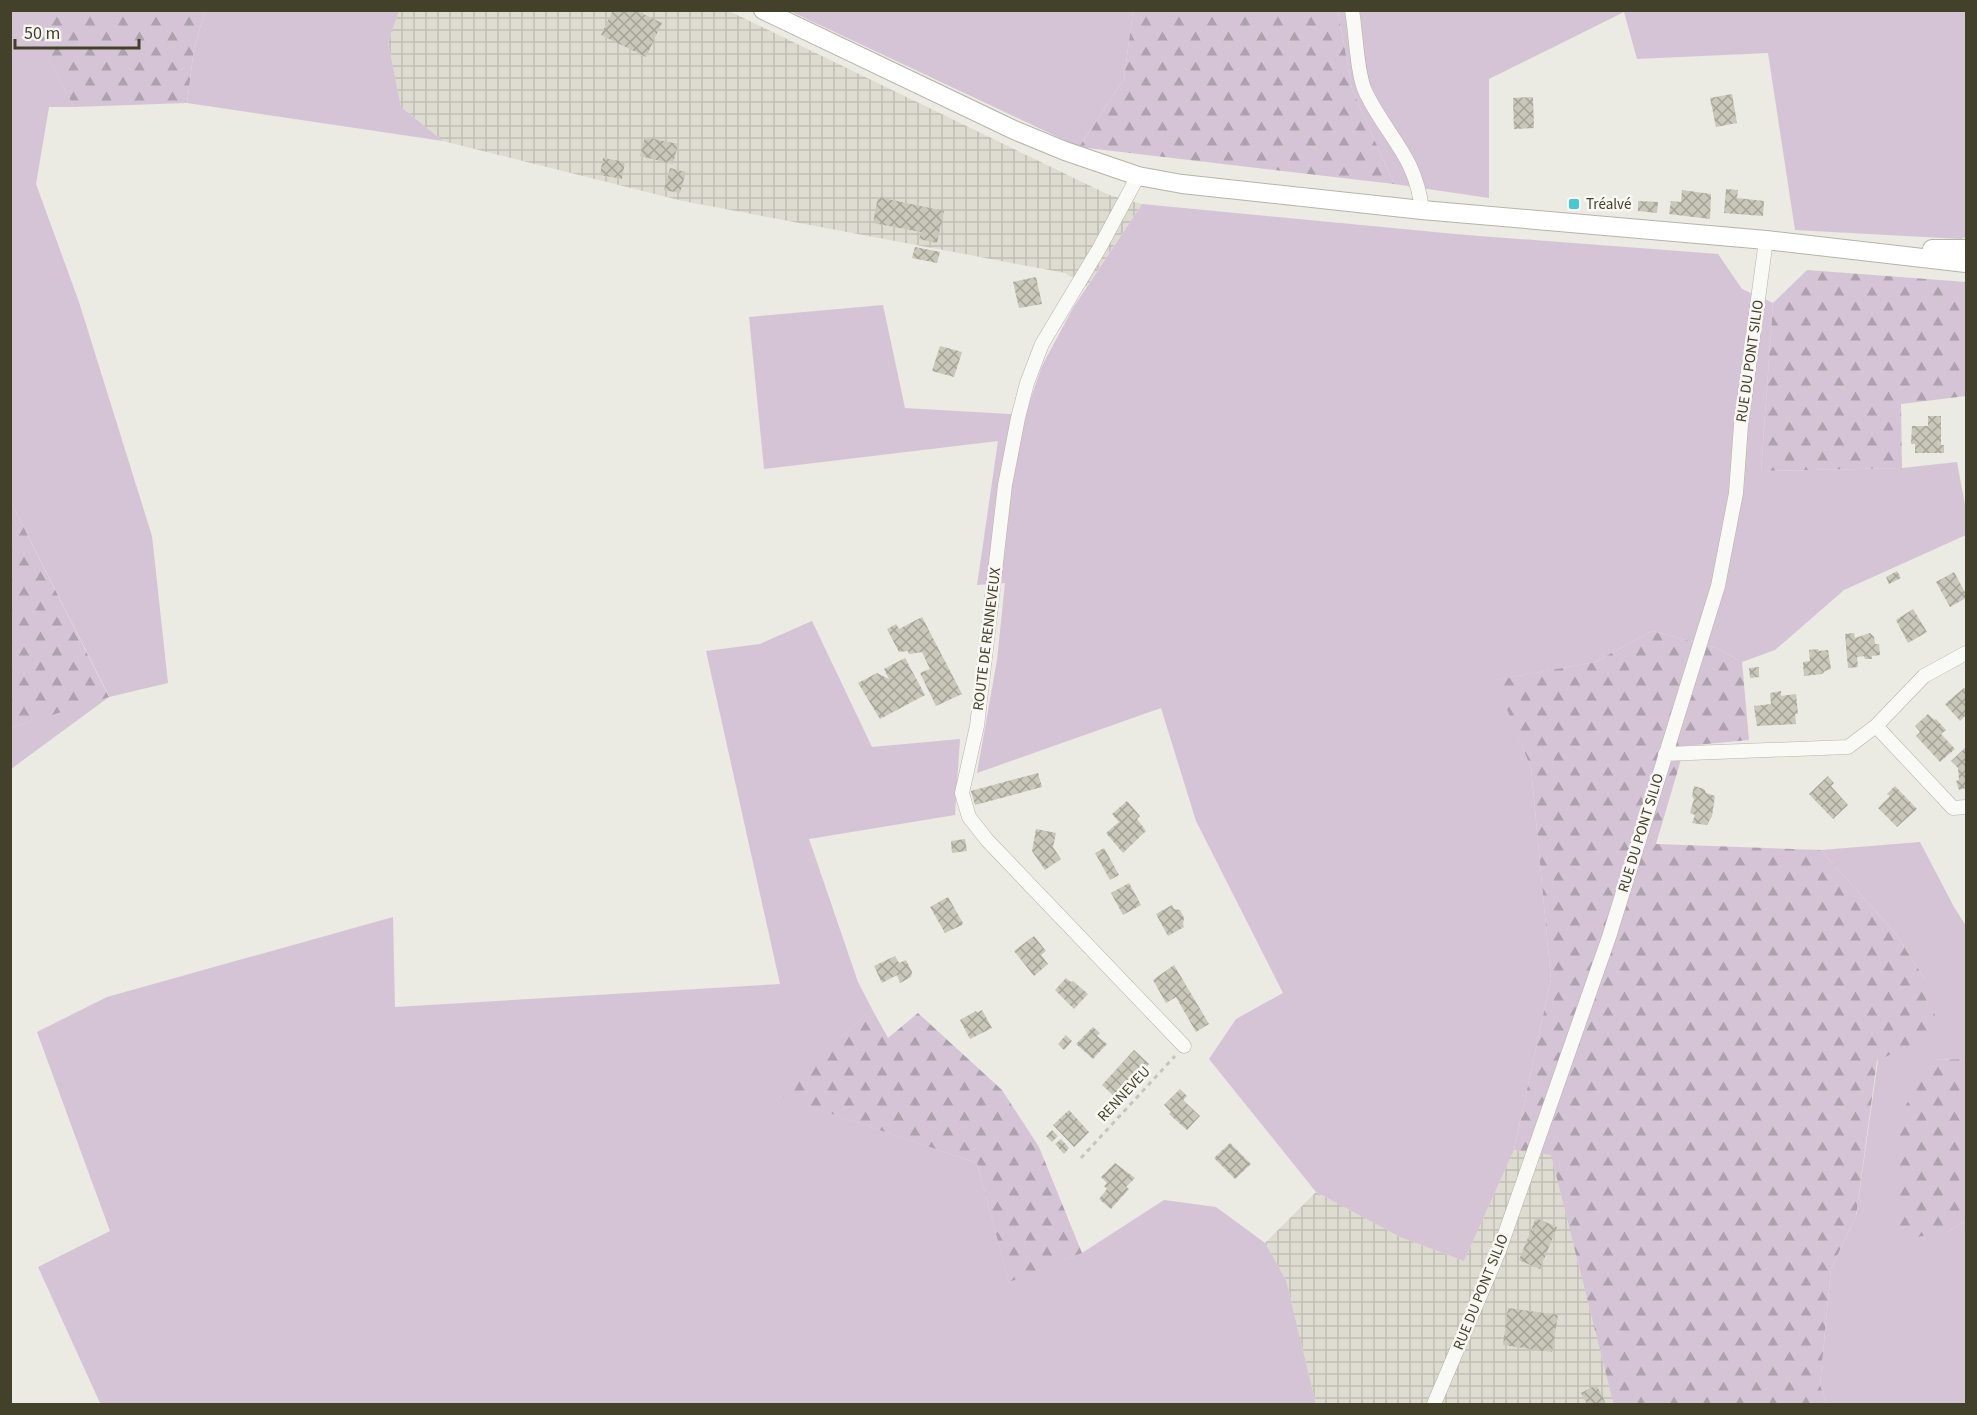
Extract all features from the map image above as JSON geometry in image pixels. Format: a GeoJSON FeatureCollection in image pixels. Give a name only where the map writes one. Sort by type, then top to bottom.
{"type":"FeatureCollection","features":[{"type":"Feature","properties":{"kind":"main road"},"geometry":{"type":"LineString","coordinates":[[763,10],[1014,130],[1083,158],[1138,176],[1182,184],[1422,210],[1766,240],[1966,263]]}},
{"type":"Feature","properties":{"kind":"main road"},"geometry":{"type":"LineString","coordinates":[[1834,247],[1966,249]]}},
{"type":"Feature","properties":{"kind":"street"},"geometry":{"type":"LineString","coordinates":[[1352,10],[1365,91],[1413,169],[1420,190],[1422,210]]}},
{"type":"Feature","properties":{"kind":"street","name":"ROUTE DE RENNEVEUX"},"geometry":{"type":"LineString","coordinates":[[1138,176],[1100,247],[1042,344],[1027,383],[1005,485],[977,726],[962,793],[969,817],[987,840],[1184,1046]]}},
{"type":"Feature","properties":{"kind":"street","name":"RUE DU PONT SILIO"},"geometry":{"type":"LineString","coordinates":[[1434,1404],[1499,1251],[1609,937],[1718,586],[1734,505],[1741,425],[1766,240]]}},
{"type":"Feature","properties":{"kind":"street"},"geometry":{"type":"LineString","coordinates":[[1665,754],[1848,747],[1876,726],[1924,676],[1966,653]]}},
{"type":"Feature","properties":{"kind":"street"},"geometry":{"type":"LineString","coordinates":[[1876,726],[1953,808],[1966,807]]}},
{"type":"Feature","properties":{"kind":"path","name":"RENNEVEU"},"geometry":{"type":"LineString","coordinates":[[1081,1158],[1184,1046]]}},
{"type":"Feature","properties":{"kind":"shaded area"},"geometry":{"type":"Polygon","coordinates":[[[399,11],[729,11],[1109,195],[1142,204],[1087,286],[1065,273],[683,201],[443,141],[401,107],[388,42],[399,11]]]}},
{"type":"Feature","properties":{"kind":"shaded area"},"geometry":{"type":"Polygon","coordinates":[[[1514,1150],[1551,1154],[1613,1402],[1616,1404],[1316,1404],[1286,1280],[1265,1243],[1316,1192],[1400,1237],[1464,1261],[1514,1150]]]}},
{"type":"Feature","properties":{"kind":"green space"},"geometry":{"type":"Polygon","coordinates":[[[23,10],[74,107],[49,107],[36,184],[79,302],[152,536],[168,683],[109,697],[11,769],[11,728],[109,696],[11,502],[10,11],[23,10]]]}},
{"type":"Feature","properties":{"kind":"green space"},"geometry":{"type":"Polygon","coordinates":[[[23,11],[205,11],[194,49],[187,103],[74,107],[23,11]]]}},
{"type":"Feature","properties":{"kind":"green space"},"geometry":{"type":"Polygon","coordinates":[[[205,11],[399,11],[388,42],[401,107],[443,141],[187,103],[194,49],[205,11]]]}},
{"type":"Feature","properties":{"kind":"green space"},"geometry":{"type":"Polygon","coordinates":[[[790,11],[1133,11],[1124,79],[1079,147],[790,11]]]}},
{"type":"Feature","properties":{"kind":"green space"},"geometry":{"type":"Polygon","coordinates":[[[1133,11],[1338,11],[1352,89],[1394,184],[1079,147],[1124,79],[1133,11]]]}},
{"type":"Feature","properties":{"kind":"green space"},"geometry":{"type":"Polygon","coordinates":[[[1338,11],[1966,11],[1966,237],[1961,239],[1795,230],[1768,53],[1637,59],[1624,12],[1489,79],[1489,198],[1394,184],[1352,89],[1338,11]]]}},
{"type":"Feature","properties":{"kind":"green space"},"geometry":{"type":"Polygon","coordinates":[[[1142,204],[1466,235],[1718,254],[1742,289],[1773,303],[1761,471],[1902,468],[1957,462],[1966,510],[1966,535],[1844,590],[1775,650],[1742,662],[1717,648],[1652,631],[1595,662],[1496,680],[1531,768],[1551,979],[1514,1150],[1464,1261],[1400,1237],[1316,1192],[1209,1059],[1236,1019],[1283,993],[1196,821],[1161,708],[977,773],[997,660],[1005,583],[977,585],[998,441],[764,469],[749,317],[883,305],[905,408],[1025,415],[1042,366],[1073,308],[1142,204]]]}},
{"type":"Feature","properties":{"kind":"green space"},"geometry":{"type":"Polygon","coordinates":[[[1807,270],[1966,282],[1966,396],[1901,404],[1902,468],[1761,471],[1773,303],[1807,270]]]}},
{"type":"Feature","properties":{"kind":"green space"},"geometry":{"type":"Polygon","coordinates":[[[11,502],[109,697],[10,728],[11,502]]]}},
{"type":"Feature","properties":{"kind":"green space"},"geometry":{"type":"Polygon","coordinates":[[[812,621],[872,747],[960,739],[955,815],[809,839],[858,982],[872,1009],[777,1095],[977,1163],[1009,1281],[1082,1253],[1164,1200],[1216,1207],[1265,1243],[1286,1280],[1316,1404],[96,1404],[100,1403],[38,1267],[110,1231],[37,1032],[107,997],[393,917],[395,1007],[780,984],[706,651],[760,644],[812,621]]]}},
{"type":"Feature","properties":{"kind":"green space"},"geometry":{"type":"Polygon","coordinates":[[[1652,631],[1717,648],[1742,662],[1749,740],[1685,746],[1656,844],[1821,850],[1895,933],[1925,979],[1939,1031],[1877,1061],[1856,1216],[1831,1269],[1820,1385],[1827,1404],[1616,1404],[1613,1402],[1551,1155],[1514,1150],[1551,979],[1531,768],[1495,680],[1595,662],[1652,631]]]}},
{"type":"Feature","properties":{"kind":"green space"},"geometry":{"type":"Polygon","coordinates":[[[1920,842],[1966,926],[1966,1059],[1932,1060],[1947,1232],[1966,1221],[1966,1404],[1827,1404],[1820,1385],[1831,1269],[1856,1216],[1878,1060],[1925,979],[1895,933],[1821,850],[1920,842]]]}},
{"type":"Feature","properties":{"kind":"green space"},"geometry":{"type":"Polygon","coordinates":[[[872,1009],[888,1038],[918,1013],[1002,1090],[1039,1147],[1082,1253],[1009,1282],[977,1163],[776,1095],[872,1009]]]}},
{"type":"Feature","properties":{"kind":"green space"},"geometry":{"type":"Polygon","coordinates":[[[1966,1059],[1966,1221],[1947,1232],[1911,1238],[1896,1222],[1895,1124],[1932,1060],[1966,1059]]]}},
{"type":"Feature","properties":{"kind":"building"},"geometry":{"type":"Polygon","coordinates":[[[613,10],[635,10],[662,23],[646,57],[601,35],[613,10]]]}},
{"type":"Feature","properties":{"kind":"building"},"geometry":{"type":"Polygon","coordinates":[[[1732,94],[1737,123],[1716,127],[1710,98],[1732,94]]]}},
{"type":"Feature","properties":{"kind":"building"},"geometry":{"type":"Polygon","coordinates":[[[1533,97],[1534,128],[1514,129],[1513,98],[1533,97]]]}},
{"type":"Feature","properties":{"kind":"building"},"geometry":{"type":"Polygon","coordinates":[[[645,137],[678,144],[673,164],[640,156],[645,137]]]}},
{"type":"Feature","properties":{"kind":"building"},"geometry":{"type":"Polygon","coordinates":[[[603,158],[625,162],[622,179],[600,175],[603,158]]]}},
{"type":"Feature","properties":{"kind":"building"},"geometry":{"type":"Polygon","coordinates":[[[670,168],[686,172],[680,193],[664,190],[670,168]]]}},
{"type":"Feature","properties":{"kind":"building"},"geometry":{"type":"Polygon","coordinates":[[[1726,189],[1738,190],[1737,198],[1764,201],[1763,216],[1724,213],[1726,189]]]}},
{"type":"Feature","properties":{"kind":"building"},"geometry":{"type":"Polygon","coordinates":[[[1682,190],[1711,194],[1710,219],[1669,214],[1671,201],[1681,202],[1682,190]]]}},
{"type":"Feature","properties":{"kind":"building"},"geometry":{"type":"Polygon","coordinates":[[[878,197],[944,211],[937,243],[919,239],[921,232],[873,223],[878,197]]]}},
{"type":"Feature","properties":{"kind":"building"},"geometry":{"type":"Polygon","coordinates":[[[1638,201],[1658,202],[1657,213],[1638,211],[1638,201]]]}},
{"type":"Feature","properties":{"kind":"building"},"geometry":{"type":"Polygon","coordinates":[[[915,247],[940,252],[937,263],[912,258],[915,247]]]}},
{"type":"Feature","properties":{"kind":"building"},"geometry":{"type":"Polygon","coordinates":[[[1036,277],[1042,304],[1019,308],[1013,282],[1036,277]]]}},
{"type":"Feature","properties":{"kind":"building"},"geometry":{"type":"Polygon","coordinates":[[[940,346],[962,352],[954,377],[932,371],[940,346]]]}},
{"type":"Feature","properties":{"kind":"building"},"geometry":{"type":"Polygon","coordinates":[[[1928,416],[1941,416],[1941,445],[1944,445],[1944,453],[1915,453],[1915,444],[1911,444],[1912,426],[1928,426],[1928,416]]]}},
{"type":"Feature","properties":{"kind":"building"},"geometry":{"type":"Polygon","coordinates":[[[1897,571],[1901,578],[1889,584],[1886,577],[1897,571]]]}},
{"type":"Feature","properties":{"kind":"building"},"geometry":{"type":"Polygon","coordinates":[[[1954,572],[1966,598],[1950,607],[1936,582],[1954,572]]]}},
{"type":"Feature","properties":{"kind":"building"},"geometry":{"type":"Polygon","coordinates":[[[1913,609],[1927,632],[1908,643],[1896,620],[1913,609]]]}},
{"type":"Feature","properties":{"kind":"building"},"geometry":{"type":"Polygon","coordinates":[[[922,617],[962,694],[936,706],[920,673],[930,669],[922,652],[909,654],[908,651],[899,652],[887,629],[896,624],[899,629],[922,617]]]}},
{"type":"Feature","properties":{"kind":"building"},"geometry":{"type":"Polygon","coordinates":[[[1854,633],[1855,638],[1870,633],[1874,637],[1875,644],[1879,644],[1880,655],[1872,656],[1872,659],[1865,659],[1864,656],[1857,657],[1858,667],[1848,668],[1845,634],[1854,633]]]}},
{"type":"Feature","properties":{"kind":"building"},"geometry":{"type":"Polygon","coordinates":[[[1818,649],[1819,651],[1828,650],[1831,669],[1822,674],[1804,676],[1803,662],[1810,661],[1809,650],[1818,649]]]}},
{"type":"Feature","properties":{"kind":"building"},"geometry":{"type":"Polygon","coordinates":[[[905,658],[925,695],[880,719],[858,683],[877,673],[889,679],[884,669],[905,658]]]}},
{"type":"Feature","properties":{"kind":"building"},"geometry":{"type":"Polygon","coordinates":[[[1759,667],[1759,677],[1750,678],[1749,668],[1759,667]]]}},
{"type":"Feature","properties":{"kind":"building"},"geometry":{"type":"Polygon","coordinates":[[[1964,688],[1966,690],[1966,715],[1960,721],[1945,704],[1964,688]]]}},
{"type":"Feature","properties":{"kind":"building"},"geometry":{"type":"Polygon","coordinates":[[[1781,691],[1781,696],[1796,694],[1798,714],[1795,714],[1796,724],[1757,726],[1754,706],[1771,704],[1770,693],[1781,691]]]}},
{"type":"Feature","properties":{"kind":"building"},"geometry":{"type":"Polygon","coordinates":[[[1928,714],[1946,730],[1941,734],[1955,749],[1940,762],[1916,736],[1920,732],[1915,726],[1928,714]]]}},
{"type":"Feature","properties":{"kind":"building"},"geometry":{"type":"Polygon","coordinates":[[[1965,748],[1966,788],[1959,790],[1956,781],[1959,780],[1958,768],[1951,761],[1965,748]]]}},
{"type":"Feature","properties":{"kind":"building"},"geometry":{"type":"Polygon","coordinates":[[[1038,773],[1042,787],[975,805],[971,791],[1038,773]]]}},
{"type":"Feature","properties":{"kind":"building"},"geometry":{"type":"Polygon","coordinates":[[[1828,776],[1834,783],[1831,786],[1848,805],[1833,819],[1809,794],[1828,776]]]}},
{"type":"Feature","properties":{"kind":"building"},"geometry":{"type":"Polygon","coordinates":[[[1694,786],[1715,796],[1712,816],[1707,825],[1692,823],[1695,815],[1690,813],[1694,799],[1692,796],[1694,786]]]}},
{"type":"Feature","properties":{"kind":"building"},"geometry":{"type":"Polygon","coordinates":[[[1895,786],[1917,809],[1897,827],[1878,808],[1890,796],[1887,794],[1895,786]]]}},
{"type":"Feature","properties":{"kind":"building"},"geometry":{"type":"Polygon","coordinates":[[[1127,801],[1140,816],[1137,819],[1146,831],[1123,853],[1106,833],[1119,822],[1112,814],[1127,801]]]}},
{"type":"Feature","properties":{"kind":"building"},"geometry":{"type":"Polygon","coordinates":[[[1036,829],[1056,833],[1053,847],[1061,859],[1045,870],[1032,851],[1036,829]]]}},
{"type":"Feature","properties":{"kind":"building"},"geometry":{"type":"Polygon","coordinates":[[[965,839],[967,851],[952,853],[951,841],[965,839]]]}},
{"type":"Feature","properties":{"kind":"building"},"geometry":{"type":"Polygon","coordinates":[[[1104,848],[1119,875],[1110,880],[1095,853],[1104,848]]]}},
{"type":"Feature","properties":{"kind":"building"},"geometry":{"type":"Polygon","coordinates":[[[1129,883],[1141,905],[1123,915],[1111,893],[1129,883]]]}},
{"type":"Feature","properties":{"kind":"building"},"geometry":{"type":"Polygon","coordinates":[[[948,897],[963,923],[945,933],[930,907],[948,897]]]}},
{"type":"Feature","properties":{"kind":"building"},"geometry":{"type":"Polygon","coordinates":[[[1172,905],[1174,909],[1180,910],[1184,918],[1184,927],[1168,936],[1156,914],[1172,905]]]}},
{"type":"Feature","properties":{"kind":"building"},"geometry":{"type":"Polygon","coordinates":[[[1034,936],[1046,951],[1041,955],[1048,964],[1034,976],[1014,951],[1034,936]]]}},
{"type":"Feature","properties":{"kind":"building"},"geometry":{"type":"Polygon","coordinates":[[[895,956],[899,963],[906,960],[912,972],[911,977],[900,983],[897,975],[882,983],[874,966],[895,956]]]}},
{"type":"Feature","properties":{"kind":"building"},"geometry":{"type":"Polygon","coordinates":[[[1174,965],[1209,1024],[1196,1032],[1176,997],[1166,1003],[1153,980],[1174,965]]]}},
{"type":"Feature","properties":{"kind":"building"},"geometry":{"type":"Polygon","coordinates":[[[1066,978],[1088,994],[1074,1009],[1055,990],[1066,978]]]}},
{"type":"Feature","properties":{"kind":"building"},"geometry":{"type":"Polygon","coordinates":[[[982,1010],[992,1028],[970,1039],[960,1020],[982,1010]]]}},
{"type":"Feature","properties":{"kind":"building"},"geometry":{"type":"Polygon","coordinates":[[[1093,1027],[1100,1033],[1097,1036],[1107,1044],[1093,1059],[1076,1044],[1093,1027]]]}},
{"type":"Feature","properties":{"kind":"building"},"geometry":{"type":"Polygon","coordinates":[[[1066,1035],[1072,1041],[1064,1050],[1058,1044],[1066,1035]]]}},
{"type":"Feature","properties":{"kind":"building"},"geometry":{"type":"Polygon","coordinates":[[[1134,1050],[1149,1064],[1117,1099],[1102,1085],[1134,1050]]]}},
{"type":"Feature","properties":{"kind":"building"},"geometry":{"type":"Polygon","coordinates":[[[1180,1089],[1187,1096],[1183,1100],[1200,1116],[1187,1130],[1169,1114],[1171,1112],[1164,1105],[1180,1089]]]}},
{"type":"Feature","properties":{"kind":"building"},"geometry":{"type":"Polygon","coordinates":[[[1069,1110],[1089,1132],[1074,1147],[1053,1125],[1069,1110]]]}},
{"type":"Feature","properties":{"kind":"building"},"geometry":{"type":"Polygon","coordinates":[[[1052,1130],[1058,1136],[1052,1142],[1046,1136],[1052,1130]]]}},
{"type":"Feature","properties":{"kind":"building"},"geometry":{"type":"Polygon","coordinates":[[[1061,1139],[1069,1148],[1064,1154],[1055,1144],[1061,1139]]]}},
{"type":"Feature","properties":{"kind":"building"},"geometry":{"type":"Polygon","coordinates":[[[1230,1143],[1251,1164],[1235,1179],[1214,1158],[1230,1143]]]}},
{"type":"Feature","properties":{"kind":"building"},"geometry":{"type":"Polygon","coordinates":[[[1115,1163],[1135,1178],[1126,1187],[1129,1189],[1111,1209],[1099,1199],[1107,1189],[1104,1186],[1107,1183],[1101,1177],[1115,1163]]]}},
{"type":"Feature","properties":{"kind":"building"},"geometry":{"type":"Polygon","coordinates":[[[1536,1218],[1557,1227],[1540,1269],[1519,1260],[1536,1218]]]}},
{"type":"Feature","properties":{"kind":"building"},"geometry":{"type":"Polygon","coordinates":[[[1508,1308],[1558,1315],[1552,1352],[1503,1345],[1508,1308]]]}},
{"type":"Feature","properties":{"kind":"building"},"geometry":{"type":"Polygon","coordinates":[[[1596,1385],[1606,1404],[1587,1404],[1581,1393],[1596,1385]]]}},
{"type":"Feature","properties":{"kind":"place","name":"Tréalvé"},"geometry":{"type":"Point","coordinates":[1574,204]}}]}
